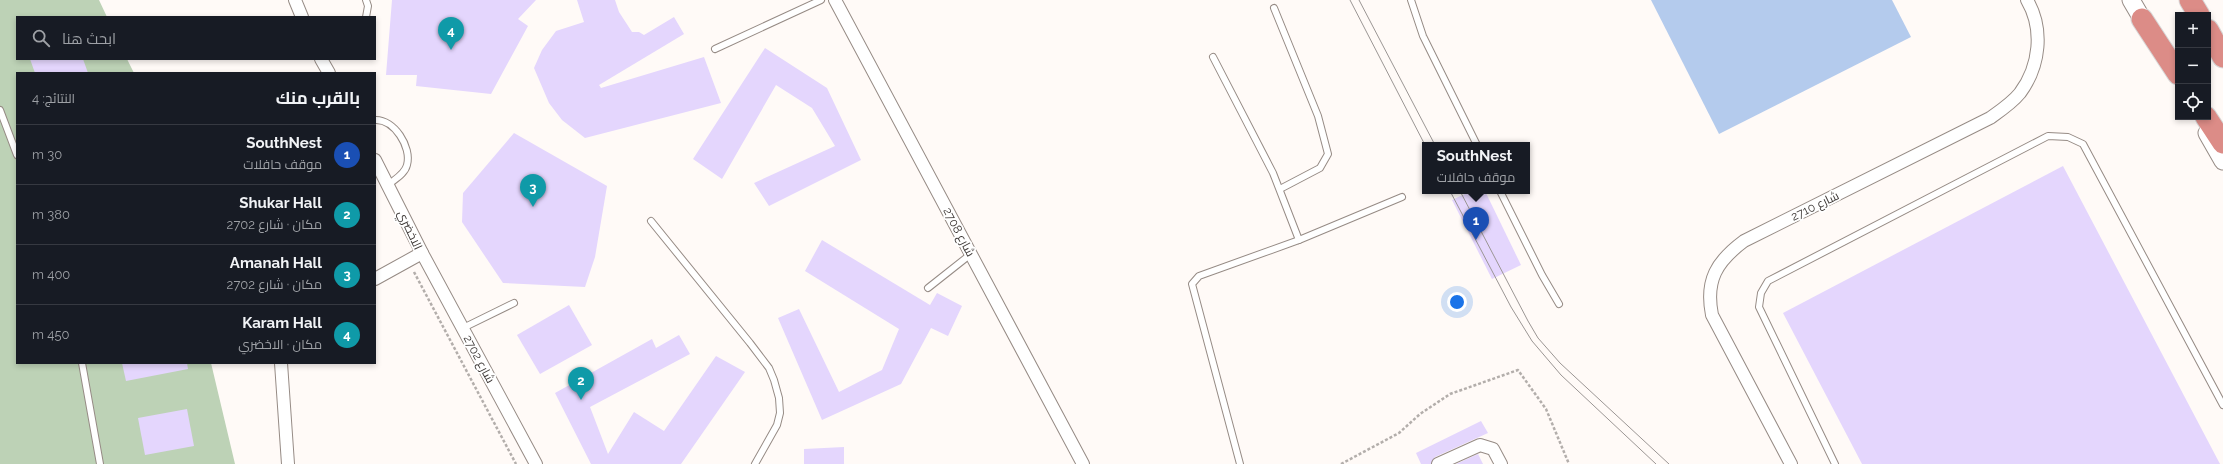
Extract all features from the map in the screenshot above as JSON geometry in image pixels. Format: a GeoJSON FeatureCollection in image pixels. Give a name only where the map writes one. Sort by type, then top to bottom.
{"type":"FeatureCollection","features":[{"type":"Feature","properties":{"kind":"highway"},"geometry":{"type":"LineString","coordinates":[[2190,0],[2197,12]]}},
{"type":"Feature","properties":{"kind":"highway"},"geometry":{"type":"LineString","coordinates":[[2142,18],[2175,69]]}},
{"type":"Feature","properties":{"kind":"highway"},"geometry":{"type":"LineString","coordinates":[[2211,35],[2223,57]]}},
{"type":"Feature","properties":{"kind":"highway"},"geometry":{"type":"LineString","coordinates":[[2208,120],[2223,142]]}},
{"type":"Feature","properties":{"kind":"main road"},"geometry":{"type":"LineString","coordinates":[[2131,0],[2175,77]]}},
{"type":"Feature","properties":{"kind":"main road"},"geometry":{"type":"LineString","coordinates":[[2200,120],[2223,161]]}},
{"type":"Feature","properties":{"kind":"street"},"geometry":{"type":"LineString","coordinates":[[295,0],[302,16]]}},
{"type":"Feature","properties":{"kind":"street","name":"شارع 2708"},"geometry":{"type":"LineString","coordinates":[[835,0],[1083,464]]}},
{"type":"Feature","properties":{"kind":"street","name":"شارع 2710"},"geometry":{"type":"LineString","coordinates":[[1791,464],[1712,315],[1710,303],[1711,281],[1718,266],[1733,249],[1744,241],[1990,118],[2007,105],[2020,93],[2035,65],[2038,54],[2036,20],[2027,0]]}},
{"type":"Feature","properties":{"kind":"street"},"geometry":{"type":"LineString","coordinates":[[322,60],[328,72]]}},
{"type":"Feature","properties":{"kind":"street","name":"الاخضري"},"geometry":{"type":"LineString","coordinates":[[376,162],[422,253],[376,278]]}},
{"type":"Feature","properties":{"kind":"street","name":"شارع 2702"},"geometry":{"type":"LineString","coordinates":[[422,253],[536,464]]}},
{"type":"Feature","properties":{"kind":"street"},"geometry":{"type":"LineString","coordinates":[[281,364],[288,464]]}},
{"type":"Feature","properties":{"kind":"street"},"geometry":{"type":"LineString","coordinates":[[1438,464],[1480,445],[1493,449],[1501,464]]}},
{"type":"Feature","properties":{"kind":"lane"},"geometry":{"type":"LineString","coordinates":[[366,0],[368,6],[366,16]]}},
{"type":"Feature","properties":{"kind":"lane"},"geometry":{"type":"LineString","coordinates":[[715,49],[821,0]]}},
{"type":"Feature","properties":{"kind":"lane"},"geometry":{"type":"LineString","coordinates":[[1411,0],[1423,36],[1476,142]]}},
{"type":"Feature","properties":{"kind":"lane"},"geometry":{"type":"LineString","coordinates":[[1274,8],[1318,116],[1328,154],[1320,168],[1280,190]]}},
{"type":"Feature","properties":{"kind":"lane"},"geometry":{"type":"LineString","coordinates":[[1213,56],[1273,172],[1299,240]]}},
{"type":"Feature","properties":{"kind":"lane"},"geometry":{"type":"LineString","coordinates":[[0,110],[16,152]]}},
{"type":"Feature","properties":{"kind":"lane"},"geometry":{"type":"LineString","coordinates":[[376,120],[386,121],[393,126],[401,137],[408,157],[404,171],[388,185]]}},
{"type":"Feature","properties":{"kind":"lane"},"geometry":{"type":"LineString","coordinates":[[10,136],[16,135]]}},
{"type":"Feature","properties":{"kind":"lane"},"geometry":{"type":"LineString","coordinates":[[1835,464],[1759,307],[1761,293],[1768,281],[2048,136],[2068,137],[2083,144],[2223,405]]}},
{"type":"Feature","properties":{"kind":"lane"},"geometry":{"type":"LineString","coordinates":[[1502,194],[1542,275],[1559,304]]}},
{"type":"Feature","properties":{"kind":"lane"},"geometry":{"type":"LineString","coordinates":[[1240,464],[1192,284],[1199,276],[1299,240],[1402,197]]}},
{"type":"Feature","properties":{"kind":"lane"},"geometry":{"type":"LineString","coordinates":[[651,220],[769,368],[779,398],[780,413],[777,425],[755,464]]}},
{"type":"Feature","properties":{"kind":"lane"},"geometry":{"type":"LineString","coordinates":[[928,288],[971,254]]}},
{"type":"Feature","properties":{"kind":"lane"},"geometry":{"type":"LineString","coordinates":[[463,328],[514,303]]}},
{"type":"Feature","properties":{"kind":"lane"},"geometry":{"type":"LineString","coordinates":[[82,364],[100,464]]}},
{"type":"Feature","properties":{"kind":"path"},"geometry":{"type":"LineString","coordinates":[[408,261],[516,464]]}},
{"type":"Feature","properties":{"kind":"path"},"geometry":{"type":"LineString","coordinates":[[1341,464],[1399,433],[1420,414],[1450,394],[1518,370],[1546,409],[1569,464]]}},
{"type":"Feature","properties":{"kind":"green space"},"geometry":{"type":"Polygon","coordinates":[[[0,0],[99,0],[107,16],[16,16],[16,60],[128,60],[134,72],[16,72],[16,364],[211,364],[235,464],[0,464],[0,0]]]}},
{"type":"Feature","properties":{"kind":"water"},"geometry":{"type":"Polygon","coordinates":[[[1651,0],[1892,0],[1911,37],[1719,134],[1651,0]]]}},
{"type":"Feature","properties":{"kind":"building"},"geometry":{"type":"Polygon","coordinates":[[[392,0],[536,0],[518,19],[528,26],[491,94],[416,86],[417,75],[386,75],[392,0]]]}},
{"type":"Feature","properties":{"kind":"building"},"geometry":{"type":"Polygon","coordinates":[[[577,0],[615,0],[619,12],[632,32],[639,32],[644,35],[674,17],[684,34],[599,85],[601,88],[704,57],[721,103],[585,138],[562,120],[549,103],[534,68],[542,50],[556,31],[584,22],[577,0]]]}},
{"type":"Feature","properties":{"kind":"building"},"geometry":{"type":"Polygon","coordinates":[[[765,48],[827,88],[861,160],[769,206],[754,183],[835,146],[812,108],[776,85],[722,179],[693,159],[765,48]]]}},
{"type":"Feature","properties":{"kind":"building"},"geometry":{"type":"Polygon","coordinates":[[[30,60],[83,60],[88,72],[35,72],[30,60]]]}},
{"type":"Feature","properties":{"kind":"building"},"geometry":{"type":"Polygon","coordinates":[[[514,133],[607,186],[595,257],[585,287],[503,283],[462,222],[463,193],[514,133]]]}},
{"type":"Feature","properties":{"kind":"building"},"geometry":{"type":"Polygon","coordinates":[[[2063,166],[2220,464],[1862,464],[1783,313],[2063,166]]]}},
{"type":"Feature","properties":{"kind":"building"},"geometry":{"type":"Polygon","coordinates":[[[1465,194],[1486,194],[1521,265],[1492,279],[1452,200],[1465,194]]]}},
{"type":"Feature","properties":{"kind":"building"},"geometry":{"type":"Polygon","coordinates":[[[822,240],[930,305],[937,293],[962,306],[948,336],[931,328],[901,384],[822,420],[778,318],[799,309],[839,392],[882,370],[899,329],[805,271],[822,240]]]}},
{"type":"Feature","properties":{"kind":"building"},"geometry":{"type":"Polygon","coordinates":[[[569,305],[592,345],[540,374],[517,335],[569,305]]]}},
{"type":"Feature","properties":{"kind":"building"},"geometry":{"type":"Polygon","coordinates":[[[679,335],[690,354],[590,407],[608,454],[634,412],[664,431],[716,356],[745,372],[681,464],[591,464],[555,393],[652,339],[656,348],[679,335]]]}},
{"type":"Feature","properties":{"kind":"building"},"geometry":{"type":"Polygon","coordinates":[[[122,364],[187,364],[188,369],[126,381],[122,364]]]}},
{"type":"Feature","properties":{"kind":"building"},"geometry":{"type":"Polygon","coordinates":[[[187,409],[194,446],[145,455],[138,418],[187,409]]]}},
{"type":"Feature","properties":{"kind":"building"},"geometry":{"type":"Polygon","coordinates":[[[1481,421],[1488,433],[1435,457],[1431,464],[1421,464],[1416,453],[1481,421]]]}},
{"type":"Feature","properties":{"kind":"building"},"geometry":{"type":"Polygon","coordinates":[[[844,447],[844,464],[804,464],[804,449],[844,447]]]}},
{"type":"Feature","properties":{"kind":"building"},"geometry":{"type":"Polygon","coordinates":[[[1478,454],[1483,464],[1456,464],[1478,454]]]}},
{"type":"Feature","properties":{"kind":"tram line"},"geometry":{"type":"LineString","coordinates":[[1350,0],[1423,142]]}},
{"type":"Feature","properties":{"kind":"tram line"},"geometry":{"type":"LineString","coordinates":[[1359,0],[1433,142]]}},
{"type":"Feature","properties":{"kind":"tram line"},"geometry":{"type":"LineString","coordinates":[[1452,194],[1511,307],[1532,341],[1561,375],[1656,464]]}},
{"type":"Feature","properties":{"kind":"tram line"},"geometry":{"type":"LineString","coordinates":[[1462,194],[1538,338],[1560,363],[1669,464]]}},
{"type":"Feature","properties":{"kind":"place","name":"Karam Hall"},"geometry":{"type":"Point","coordinates":[451,50]}},
{"type":"Feature","properties":{"kind":"place","name":"Amanah Hall"},"geometry":{"type":"Point","coordinates":[533,207]}},
{"type":"Feature","properties":{"kind":"place","name":"SouthNest"},"geometry":{"type":"Point","coordinates":[1476,240]}},
{"type":"Feature","properties":{"kind":"place","name":"Shukar Hall"},"geometry":{"type":"Point","coordinates":[581,400]}}]}
